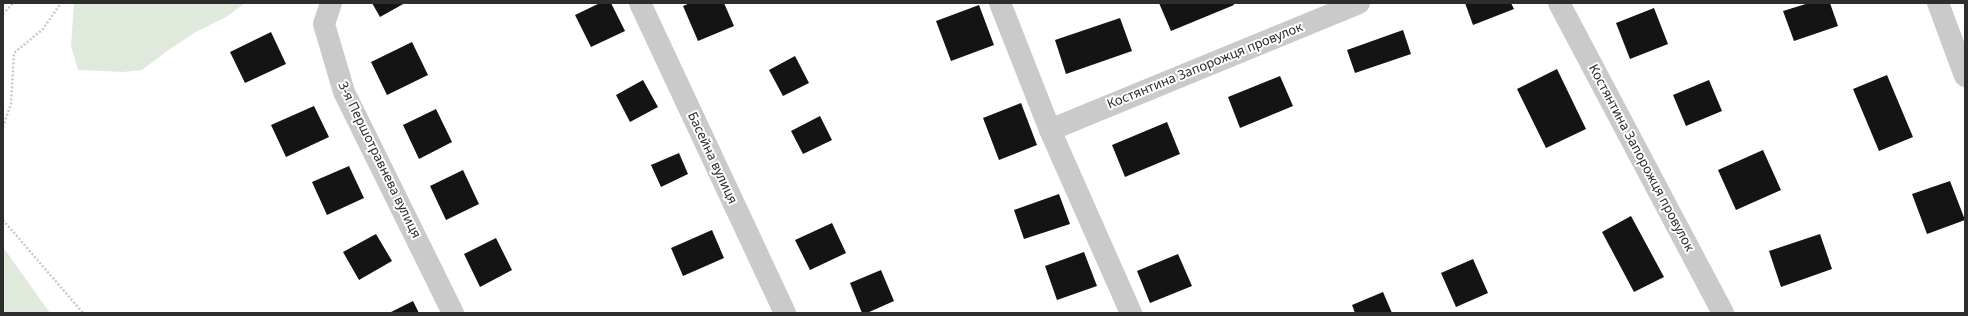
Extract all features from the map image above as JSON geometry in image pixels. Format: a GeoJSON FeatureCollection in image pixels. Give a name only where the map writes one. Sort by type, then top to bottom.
{"type":"FeatureCollection","features":[{"type":"Feature","properties":{"kind":"street","name":"3-я Першотравнева вулиця"},"geometry":{"type":"LineString","coordinates":[[331,3],[324,24],[344,92],[453,313]]}},
{"type":"Feature","properties":{"kind":"street","name":"Басейна вулиця"},"geometry":{"type":"LineString","coordinates":[[640,3],[786,313]]}},
{"type":"Feature","properties":{"kind":"street"},"geometry":{"type":"LineString","coordinates":[[1000,3],[1050,130],[1131,313]]}},
{"type":"Feature","properties":{"kind":"street","name":"Костянтина Запорожця провулок"},"geometry":{"type":"LineString","coordinates":[[1050,130],[1359,3]]}},
{"type":"Feature","properties":{"kind":"street","name":"Костянтина Запорожця провулок"},"geometry":{"type":"LineString","coordinates":[[1559,3],[1724,313]]}},
{"type":"Feature","properties":{"kind":"street"},"geometry":{"type":"LineString","coordinates":[[1938,3],[1965,76]]}},
{"type":"Feature","properties":{"kind":"path"},"geometry":{"type":"LineString","coordinates":[[3,14],[13,3]]}},
{"type":"Feature","properties":{"kind":"path"},"geometry":{"type":"LineString","coordinates":[[3,127],[11,104],[14,53],[43,29],[61,3]]}},
{"type":"Feature","properties":{"kind":"path"},"geometry":{"type":"LineString","coordinates":[[3,220],[84,313]]}},
{"type":"Feature","properties":{"kind":"green space"},"geometry":{"type":"Polygon","coordinates":[[[74,3],[245,3],[226,17],[194,33],[142,70],[123,72],[78,70],[71,46],[74,3]]]}},
{"type":"Feature","properties":{"kind":"green space"},"geometry":{"type":"Polygon","coordinates":[[[3,247],[50,313],[3,313],[3,247]]]}},
{"type":"Feature","properties":{"kind":"building"},"geometry":{"type":"Polygon","coordinates":[[[372,3],[405,3],[380,17],[372,3]]]}},
{"type":"Feature","properties":{"kind":"building"},"geometry":{"type":"Polygon","coordinates":[[[600,3],[611,3],[625,31],[591,47],[575,15],[600,3]]]}},
{"type":"Feature","properties":{"kind":"building"},"geometry":{"type":"Polygon","coordinates":[[[690,3],[724,3],[734,26],[698,41],[683,6],[690,3]]]}},
{"type":"Feature","properties":{"kind":"building"},"geometry":{"type":"Polygon","coordinates":[[[1159,3],[1233,3],[1234,5],[1171,31],[1159,3]]]}},
{"type":"Feature","properties":{"kind":"building"},"geometry":{"type":"Polygon","coordinates":[[[1465,3],[1511,3],[1514,9],[1473,25],[1465,3]]]}},
{"type":"Feature","properties":{"kind":"building"},"geometry":{"type":"Polygon","coordinates":[[[1809,3],[1830,3],[1838,26],[1794,41],[1783,11],[1809,3]]]}},
{"type":"Feature","properties":{"kind":"building"},"geometry":{"type":"Polygon","coordinates":[[[979,5],[994,45],[951,61],[936,21],[979,5]]]}},
{"type":"Feature","properties":{"kind":"building"},"geometry":{"type":"Polygon","coordinates":[[[1654,8],[1668,44],[1630,59],[1616,23],[1654,8]]]}},
{"type":"Feature","properties":{"kind":"building"},"geometry":{"type":"Polygon","coordinates":[[[1120,18],[1132,51],[1066,74],[1055,40],[1120,18]]]}},
{"type":"Feature","properties":{"kind":"building"},"geometry":{"type":"Polygon","coordinates":[[[1403,30],[1411,54],[1355,73],[1347,50],[1403,30]]]}},
{"type":"Feature","properties":{"kind":"building"},"geometry":{"type":"Polygon","coordinates":[[[271,32],[286,64],[245,83],[230,52],[271,32]]]}},
{"type":"Feature","properties":{"kind":"building"},"geometry":{"type":"Polygon","coordinates":[[[412,42],[428,75],[387,95],[371,62],[412,42]]]}},
{"type":"Feature","properties":{"kind":"building"},"geometry":{"type":"Polygon","coordinates":[[[795,56],[809,83],[783,96],[769,70],[795,56]]]}},
{"type":"Feature","properties":{"kind":"building"},"geometry":{"type":"Polygon","coordinates":[[[1557,69],[1586,129],[1546,148],[1517,89],[1557,69]]]}},
{"type":"Feature","properties":{"kind":"building"},"geometry":{"type":"Polygon","coordinates":[[[1887,75],[1913,137],[1879,151],[1853,89],[1887,75]]]}},
{"type":"Feature","properties":{"kind":"building"},"geometry":{"type":"Polygon","coordinates":[[[1280,76],[1293,106],[1240,128],[1228,97],[1280,76]]]}},
{"type":"Feature","properties":{"kind":"building"},"geometry":{"type":"Polygon","coordinates":[[[643,80],[658,107],[630,122],[616,95],[643,80]]]}},
{"type":"Feature","properties":{"kind":"building"},"geometry":{"type":"Polygon","coordinates":[[[1709,80],[1722,111],[1686,126],[1673,95],[1709,80]]]}},
{"type":"Feature","properties":{"kind":"building"},"geometry":{"type":"Polygon","coordinates":[[[1021,103],[1037,145],[999,160],[983,118],[1021,103]]]}},
{"type":"Feature","properties":{"kind":"building"},"geometry":{"type":"Polygon","coordinates":[[[314,106],[329,137],[286,157],[271,125],[314,106]]]}},
{"type":"Feature","properties":{"kind":"building"},"geometry":{"type":"Polygon","coordinates":[[[436,109],[452,142],[419,159],[403,125],[436,109]]]}},
{"type":"Feature","properties":{"kind":"building"},"geometry":{"type":"Polygon","coordinates":[[[820,116],[832,140],[803,154],[791,131],[820,116]]]}},
{"type":"Feature","properties":{"kind":"building"},"geometry":{"type":"Polygon","coordinates":[[[1167,122],[1180,154],[1125,177],[1112,145],[1167,122]]]}},
{"type":"Feature","properties":{"kind":"building"},"geometry":{"type":"Polygon","coordinates":[[[1763,150],[1781,190],[1736,210],[1718,170],[1763,150]]]}},
{"type":"Feature","properties":{"kind":"building"},"geometry":{"type":"Polygon","coordinates":[[[679,153],[688,174],[661,187],[651,165],[679,153]]]}},
{"type":"Feature","properties":{"kind":"building"},"geometry":{"type":"Polygon","coordinates":[[[349,166],[364,198],[327,215],[312,182],[349,166]]]}},
{"type":"Feature","properties":{"kind":"building"},"geometry":{"type":"Polygon","coordinates":[[[463,170],[479,204],[446,220],[430,186],[463,170]]]}},
{"type":"Feature","properties":{"kind":"building"},"geometry":{"type":"Polygon","coordinates":[[[1950,181],[1965,220],[1927,234],[1912,194],[1950,181]]]}},
{"type":"Feature","properties":{"kind":"building"},"geometry":{"type":"Polygon","coordinates":[[[1059,194],[1070,224],[1024,239],[1014,210],[1059,194]]]}},
{"type":"Feature","properties":{"kind":"building"},"geometry":{"type":"Polygon","coordinates":[[[1631,216],[1664,277],[1634,292],[1602,232],[1631,216]]]}},
{"type":"Feature","properties":{"kind":"building"},"geometry":{"type":"Polygon","coordinates":[[[832,223],[846,253],[810,270],[795,240],[832,223]]]}},
{"type":"Feature","properties":{"kind":"building"},"geometry":{"type":"Polygon","coordinates":[[[712,230],[724,258],[683,276],[671,248],[712,230]]]}},
{"type":"Feature","properties":{"kind":"building"},"geometry":{"type":"Polygon","coordinates":[[[376,234],[392,261],[359,280],[343,252],[376,234]]]}},
{"type":"Feature","properties":{"kind":"building"},"geometry":{"type":"Polygon","coordinates":[[[1820,234],[1832,269],[1781,287],[1769,251],[1820,234]]]}},
{"type":"Feature","properties":{"kind":"building"},"geometry":{"type":"Polygon","coordinates":[[[496,238],[512,270],[480,287],[464,254],[496,238]]]}},
{"type":"Feature","properties":{"kind":"building"},"geometry":{"type":"Polygon","coordinates":[[[1084,252],[1097,286],[1057,300],[1045,266],[1084,252]]]}},
{"type":"Feature","properties":{"kind":"building"},"geometry":{"type":"Polygon","coordinates":[[[1178,254],[1192,286],[1150,303],[1137,271],[1178,254]]]}},
{"type":"Feature","properties":{"kind":"building"},"geometry":{"type":"Polygon","coordinates":[[[1473,259],[1488,293],[1456,307],[1441,273],[1473,259]]]}},
{"type":"Feature","properties":{"kind":"building"},"geometry":{"type":"Polygon","coordinates":[[[881,270],[894,301],[867,313],[862,313],[850,283],[881,270]]]}},
{"type":"Feature","properties":{"kind":"building"},"geometry":{"type":"Polygon","coordinates":[[[1383,292],[1392,313],[1355,313],[1352,305],[1383,292]]]}},
{"type":"Feature","properties":{"kind":"building"},"geometry":{"type":"Polygon","coordinates":[[[413,301],[419,313],[389,313],[413,301]]]}}]}
